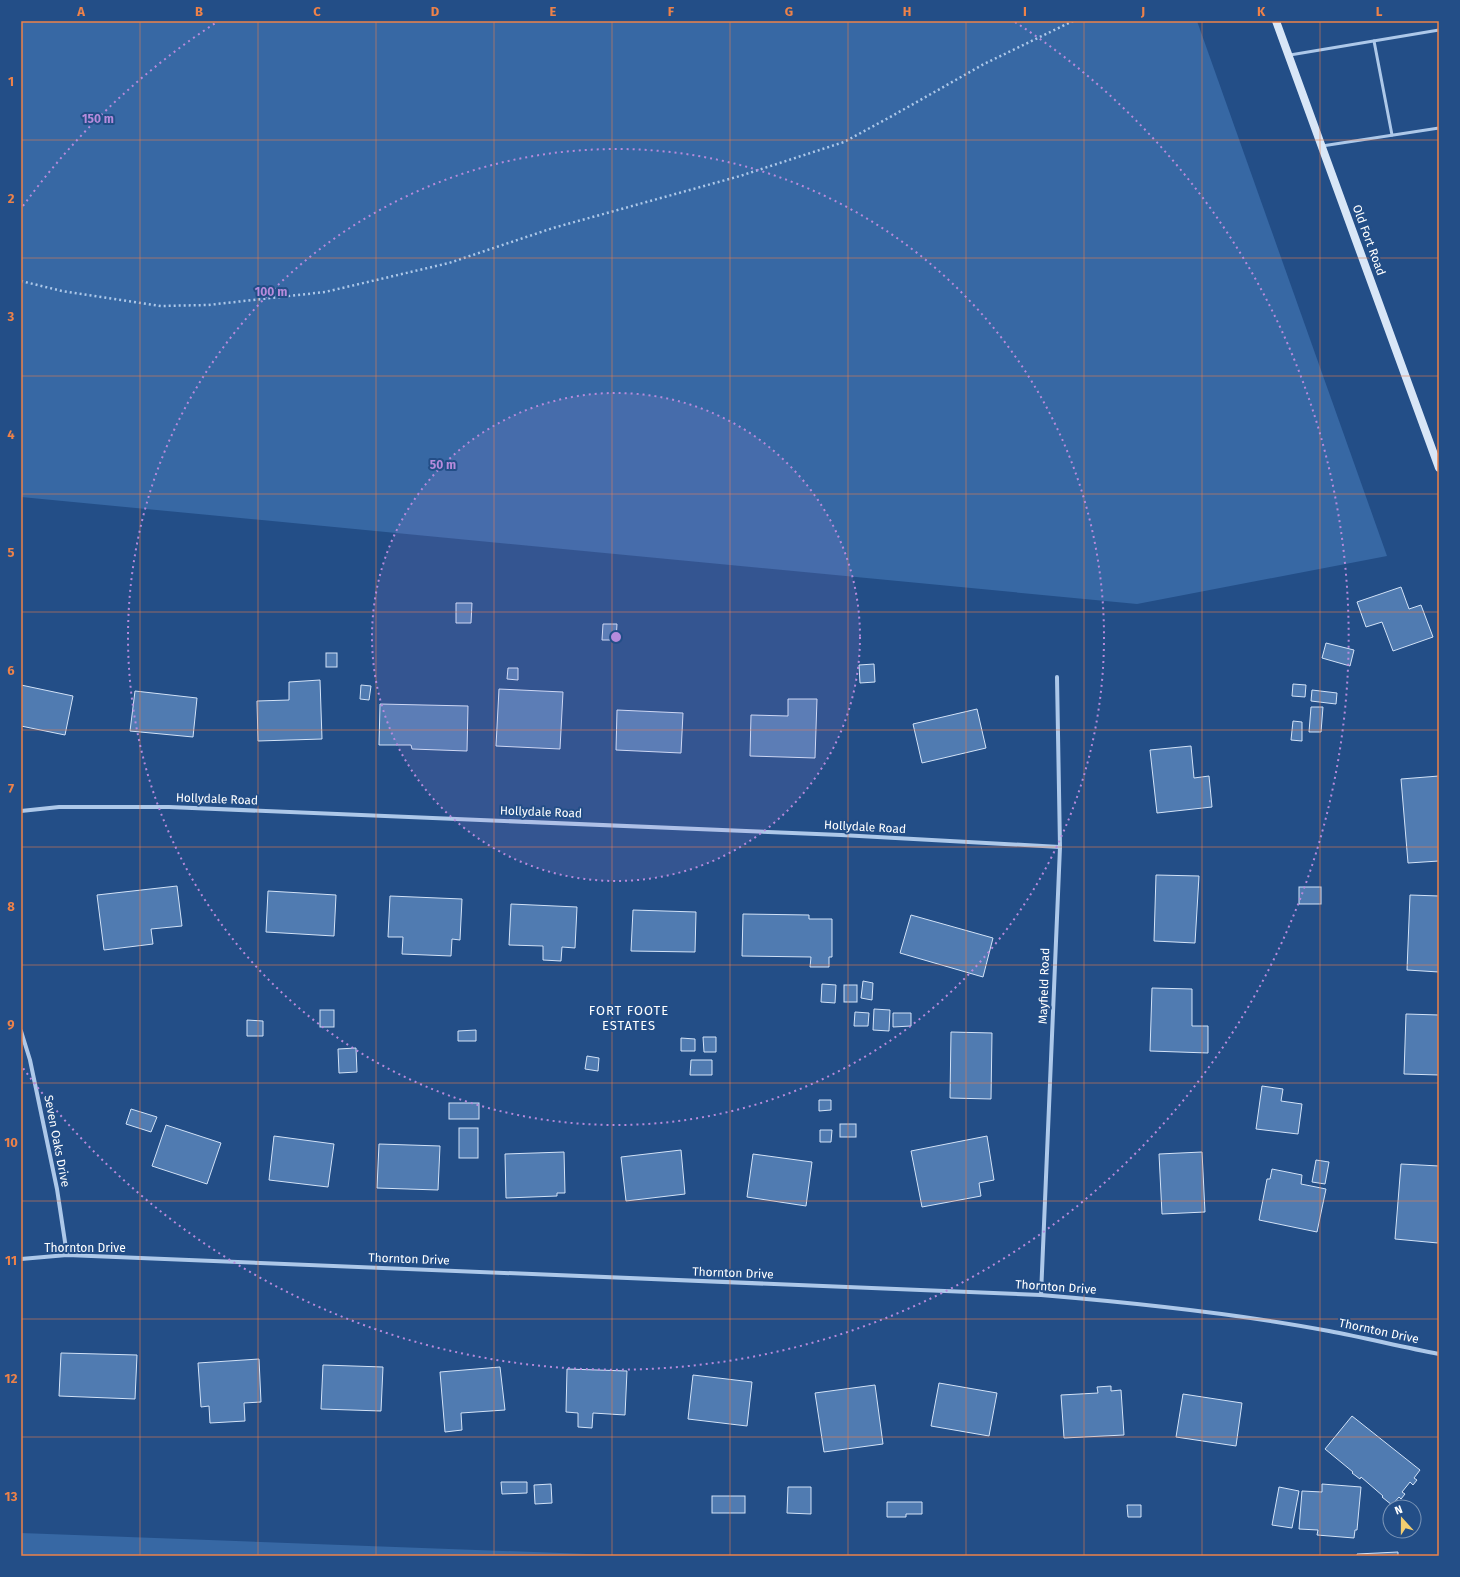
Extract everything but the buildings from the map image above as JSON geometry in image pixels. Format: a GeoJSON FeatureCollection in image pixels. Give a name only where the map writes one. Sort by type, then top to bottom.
{"type":"FeatureCollection","features":[{"type":"Feature","properties":{"kind":"main road","name":"Old Fort Road"},"geometry":{"type":"LineString","coordinates":[[1276,21],[1439,468]]}},
{"type":"Feature","properties":{"kind":"street","name":"Mayfield Road"},"geometry":{"type":"LineString","coordinates":[[1041,1295],[1060,847],[1057,677]]}},
{"type":"Feature","properties":{"kind":"street","name":"Hollydale Road"},"geometry":{"type":"LineString","coordinates":[[21,811],[59,807],[169,807],[833,835],[1060,847]]}},
{"type":"Feature","properties":{"kind":"street","name":"Seven Oaks Drive"},"geometry":{"type":"LineString","coordinates":[[21,1031],[32,1068],[56,1189],[67,1255]]}},
{"type":"Feature","properties":{"kind":"street","name":"Thornton Drive"},"geometry":{"type":"LineString","coordinates":[[21,1259],[67,1255],[1041,1295],[1120,1302],[1223,1314],[1329,1331],[1439,1354]]}},
{"type":"Feature","properties":{"kind":"lane"},"geometry":{"type":"LineString","coordinates":[[1288,56],[1439,30]]}},
{"type":"Feature","properties":{"kind":"lane"},"geometry":{"type":"LineString","coordinates":[[1374,41],[1392,135]]}},
{"type":"Feature","properties":{"kind":"lane"},"geometry":{"type":"LineString","coordinates":[[1322,147],[1439,128]]}},
{"type":"Feature","properties":{"kind":"path"},"geometry":{"type":"LineString","coordinates":[[21,281],[62,291],[161,306],[208,305],[325,292],[449,263],[553,228],[740,176],[844,142],[984,64],[1073,21]]}},
{"type":"Feature","properties":{"kind":"shaded area"},"geometry":{"type":"Polygon","coordinates":[[[21,21],[1197,21],[1387,556],[1137,604],[21,497],[21,21]]]}},
{"type":"Feature","properties":{"kind":"shaded area"},"geometry":{"type":"Polygon","coordinates":[[[21,1533],[640,1556],[21,1556],[21,1533]]]}},
{"type":"Feature","properties":{"kind":"district","name":"FORT FOOTE ESTATES"},"geometry":{"type":"Point","coordinates":[629,1018]}}]}
